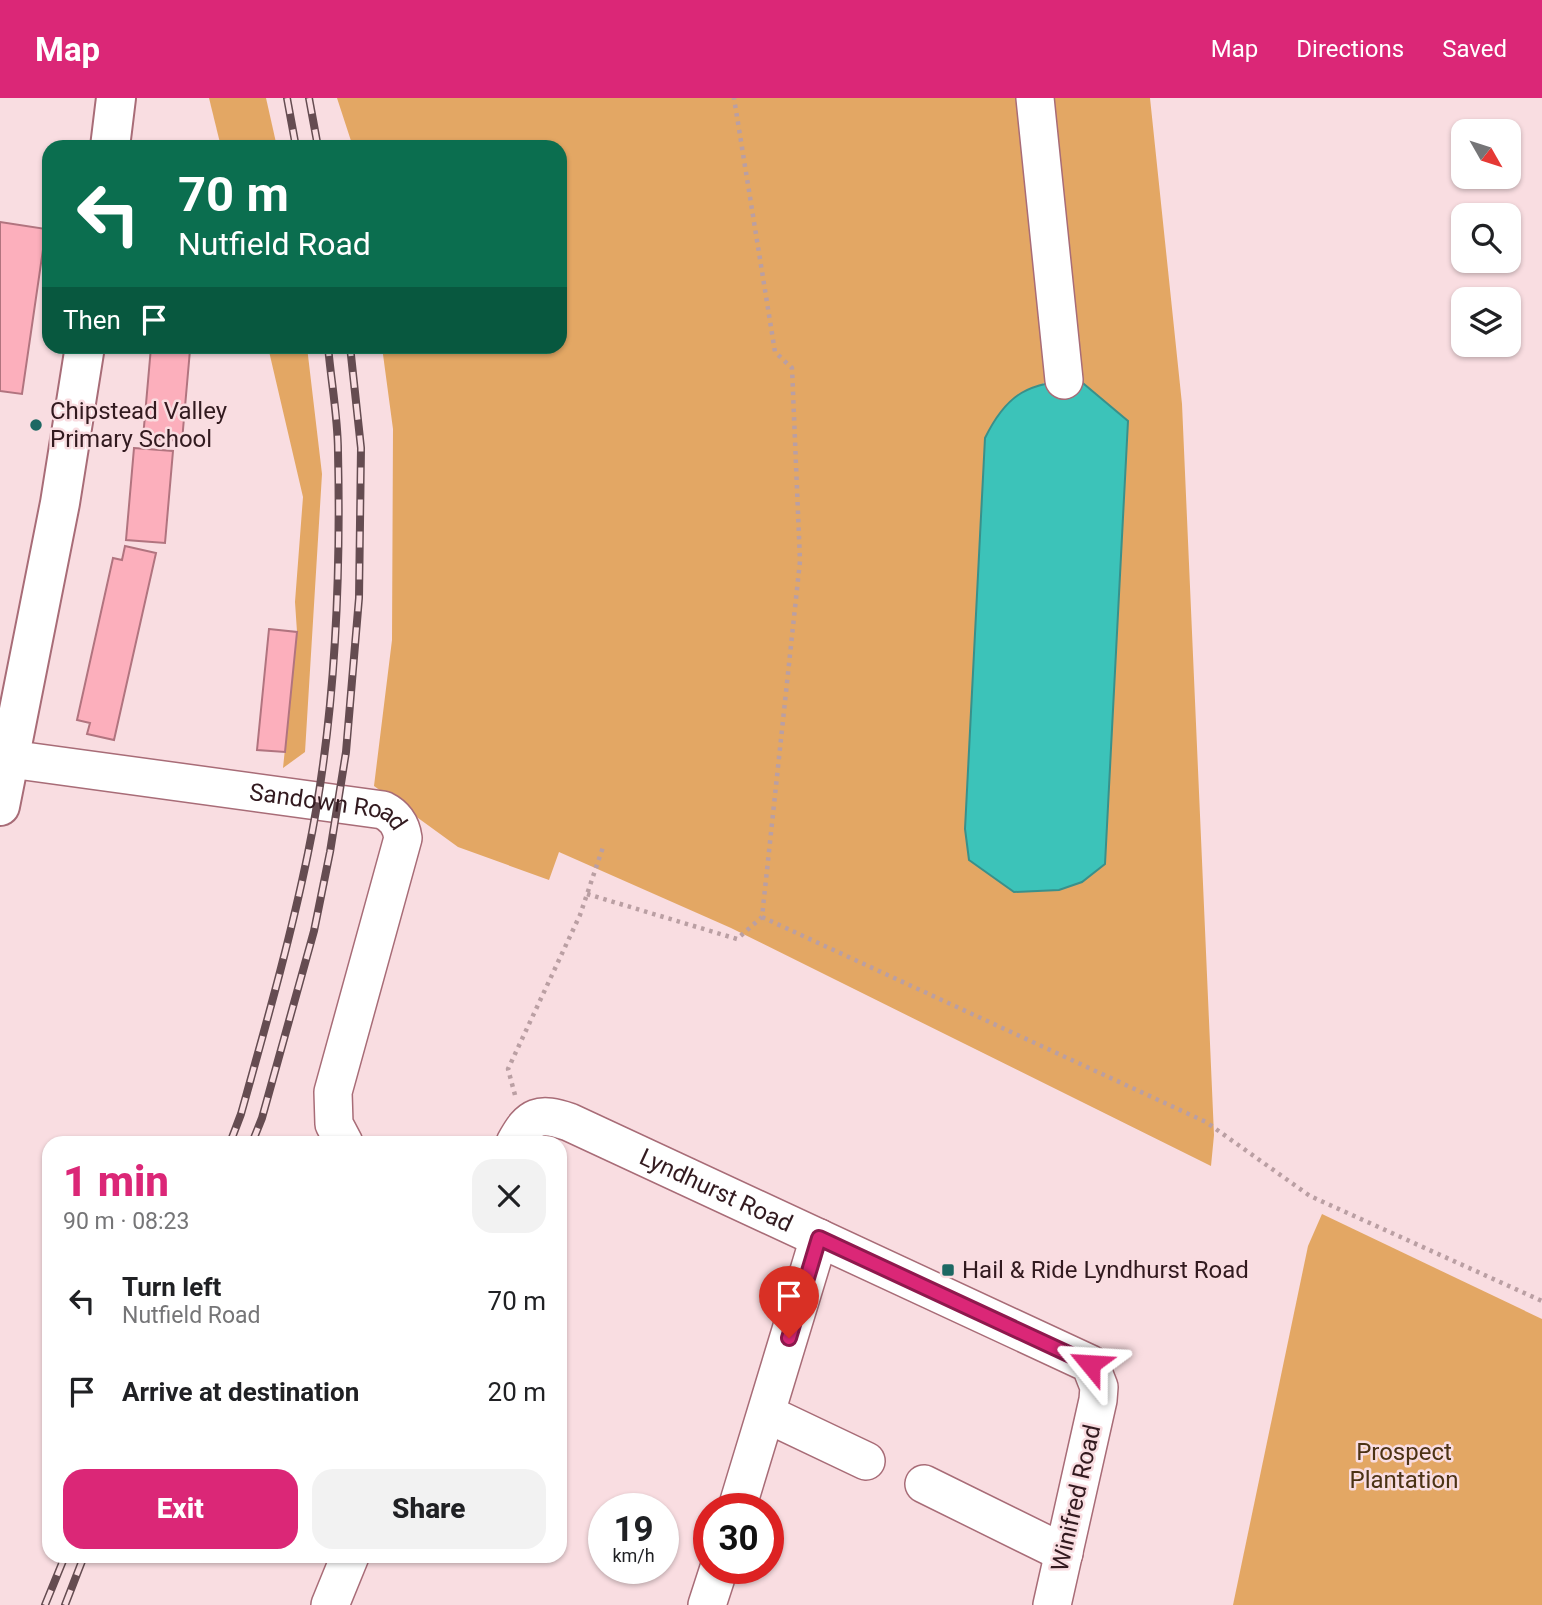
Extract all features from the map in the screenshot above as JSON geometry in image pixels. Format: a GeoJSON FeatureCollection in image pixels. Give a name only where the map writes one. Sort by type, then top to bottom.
{"type":"FeatureCollection","features":[{"type":"Feature","properties":{"kind":"main road"},"geometry":{"type":"LineString","coordinates":[[111,140],[116,98]]}},
{"type":"Feature","properties":{"kind":"main road"},"geometry":{"type":"LineString","coordinates":[[0,806],[60,503],[84,354]]}},
{"type":"Feature","properties":{"kind":"street"},"geometry":{"type":"LineString","coordinates":[[1035,98],[1065,380]]}},
{"type":"Feature","properties":{"kind":"street","name":"Sandown Road"},"geometry":{"type":"LineString","coordinates":[[10,759],[383,810],[397,820],[402,828],[403,838],[333,1092],[334,1124],[340,1136]]}},
{"type":"Feature","properties":{"kind":"street","name":"Lyndhurst Road"},"geometry":{"type":"LineString","coordinates":[[526,1130],[547,1116],[569,1122],[1077,1357]]}},
{"type":"Feature","properties":{"kind":"street"},"geometry":{"type":"LineString","coordinates":[[742,1493],[819,1238]]}},
{"type":"Feature","properties":{"kind":"street","name":"Winifred Road"},"geometry":{"type":"LineString","coordinates":[[1052,1605],[1099,1387],[1090,1364],[1077,1357]]}},
{"type":"Feature","properties":{"kind":"street"},"geometry":{"type":"LineString","coordinates":[[767,1414],[866,1461]]}},
{"type":"Feature","properties":{"kind":"street"},"geometry":{"type":"LineString","coordinates":[[924,1484],[1064,1553]]}},
{"type":"Feature","properties":{"kind":"street"},"geometry":{"type":"LineString","coordinates":[[330,1605],[347,1563]]}},
{"type":"Feature","properties":{"kind":"street"},"geometry":{"type":"LineString","coordinates":[[707,1605],[714,1584]]}},
{"type":"Feature","properties":{"kind":"path"},"geometry":{"type":"LineString","coordinates":[[587,894],[737,939],[762,917],[800,561],[792,368],[775,352],[734,98]]}},
{"type":"Feature","properties":{"kind":"path"},"geometry":{"type":"LineString","coordinates":[[526,1130],[508,1069],[580,915],[604,844]]}},
{"type":"Feature","properties":{"kind":"path"},"geometry":{"type":"LineString","coordinates":[[762,917],[1206,1122],[1310,1196],[1542,1301]]}},
{"type":"Feature","properties":{"kind":"green space"},"geometry":{"type":"Polygon","coordinates":[[[209,98],[266,98],[275,140],[219,140],[209,98]]]}},
{"type":"Feature","properties":{"kind":"green space"},"geometry":{"type":"Polygon","coordinates":[[[337,98],[1150,98],[1182,404],[1214,1135],[1211,1166],[731,928],[559,852],[549,880],[458,847],[374,786],[392,640],[393,429],[383,354],[567,354],[567,140],[351,140],[337,98]],[[1078,379],[1043,383],[998,880],[1014,892],[1078,379]]]}},
{"type":"Feature","properties":{"kind":"green space"},"geometry":{"type":"Polygon","coordinates":[[[270,354],[308,354],[322,474],[305,752],[283,768],[297,632],[295,602],[303,497],[270,354]]]}},
{"type":"Feature","properties":{"kind":"green space","name":"Prospect Plantation"},"geometry":{"type":"Polygon","coordinates":[[[1322,1214],[1542,1319],[1542,1605],[1233,1605],[1308,1246],[1322,1214]]]}},
{"type":"Feature","properties":{"kind":"water"},"geometry":{"type":"Polygon","coordinates":[[[1078,379],[1128,421],[1105,864],[1082,882],[1059,890],[1014,892],[969,860],[965,829],[985,438],[1002,410],[1022,393],[1033,387],[1078,379]]]}},
{"type":"Feature","properties":{"kind":"building"},"geometry":{"type":"Polygon","coordinates":[[[0,222],[42,228],[42,256],[22,394],[0,391],[0,222]]]}},
{"type":"Feature","properties":{"kind":"building"},"geometry":{"type":"Polygon","coordinates":[[[150,354],[190,354],[182,441],[143,438],[150,354]]]}},
{"type":"Feature","properties":{"kind":"building"},"geometry":{"type":"Polygon","coordinates":[[[134,448],[173,451],[165,543],[126,540],[134,448]]]}},
{"type":"Feature","properties":{"kind":"building"},"geometry":{"type":"Polygon","coordinates":[[[125,546],[156,553],[114,740],[87,734],[90,723],[77,720],[113,558],[122,560],[125,546]]]}},
{"type":"Feature","properties":{"kind":"building"},"geometry":{"type":"Polygon","coordinates":[[[269,629],[297,632],[285,752],[257,750],[269,629]]]}},
{"type":"Feature","properties":{"kind":"railway"},"geometry":{"type":"LineString","coordinates":[[287,98],[295,140]]}},
{"type":"Feature","properties":{"kind":"railway"},"geometry":{"type":"LineString","coordinates":[[309,98],[317,140]]}},
{"type":"Feature","properties":{"kind":"railway"},"geometry":{"type":"LineString","coordinates":[[233,1136],[241,1114],[293,919],[308,853],[324,754],[337,603],[339,502],[338,439],[329,354]]}},
{"type":"Feature","properties":{"kind":"railway"},"geometry":{"type":"LineString","coordinates":[[255,1136],[314,931],[346,752],[359,598],[361,448],[351,354]]}},
{"type":"Feature","properties":{"kind":"railway"},"geometry":{"type":"LineString","coordinates":[[45,1605],[62,1563]]}},
{"type":"Feature","properties":{"kind":"railway"},"geometry":{"type":"LineString","coordinates":[[65,1605],[81,1563]]}},
{"type":"Feature","properties":{"kind":"place","name":"Chipstead Valley Primary School"},"geometry":{"type":"Point","coordinates":[36,425]}},
{"type":"Feature","properties":{"kind":"place","name":"Hail & Ride Lyndhurst Road"},"geometry":{"type":"Point","coordinates":[948,1270]}},
{"type":"Feature","properties":{"kind":"route"},"geometry":{"type":"LineString","coordinates":[[789,1338],[819,1238],[1090,1364]]}}]}
